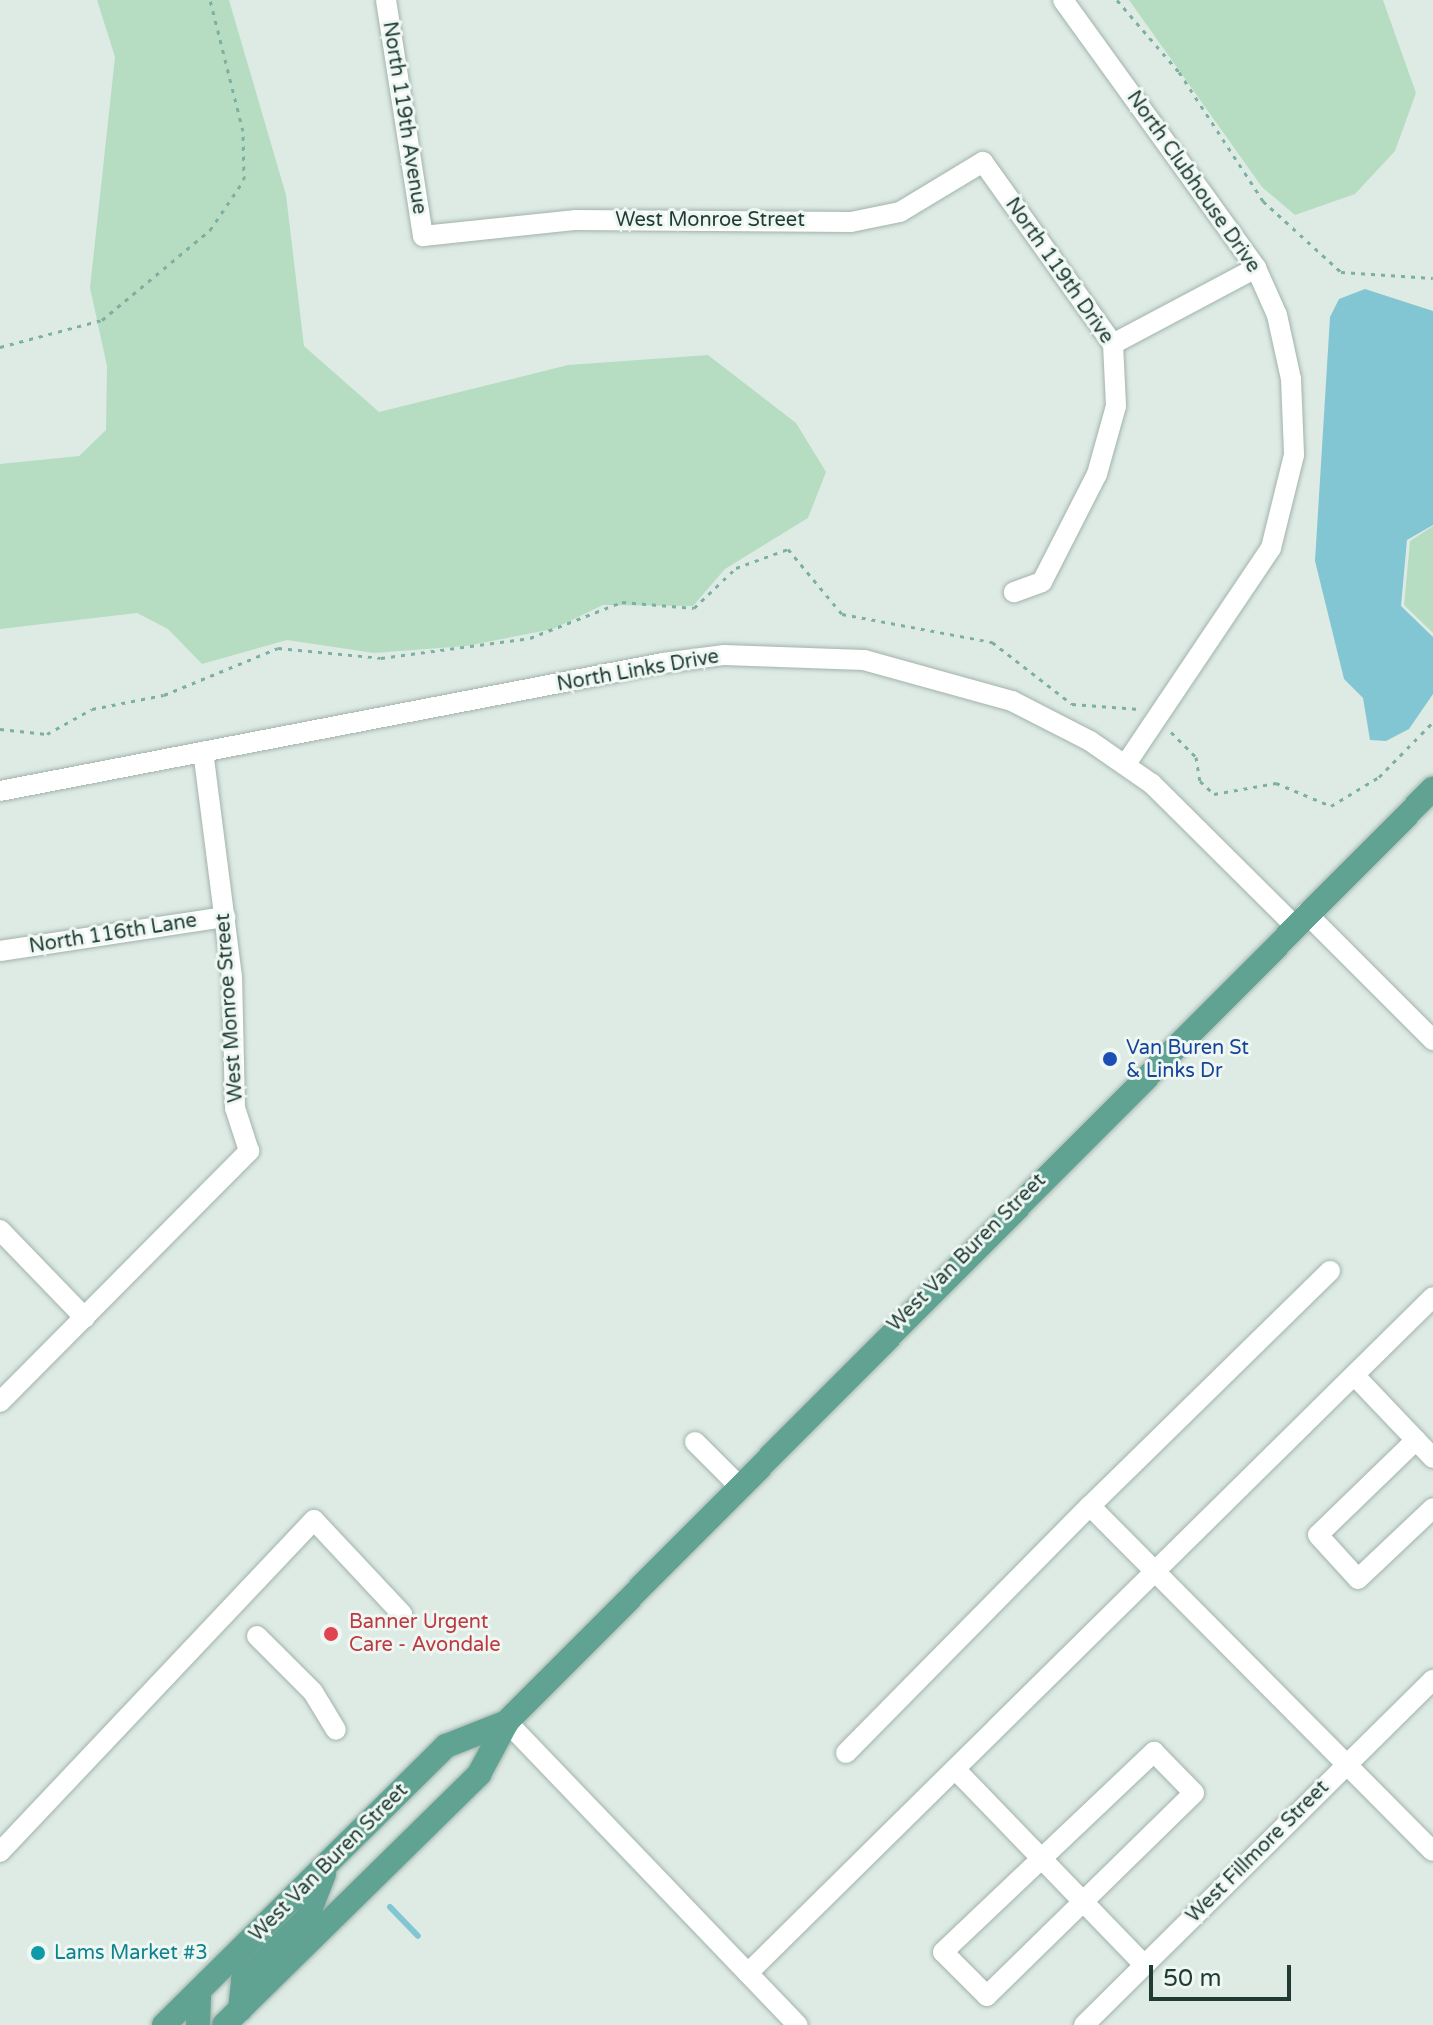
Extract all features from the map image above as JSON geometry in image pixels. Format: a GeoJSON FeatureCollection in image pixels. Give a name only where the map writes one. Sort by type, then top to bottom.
{"type":"FeatureCollection","features":[{"type":"Feature","properties":{"kind":"main road","name":"West Van Buren Street"},"geometry":{"type":"LineString","coordinates":[[232,2017],[479,1774],[507,1722],[1300,919],[1433,789]]}},
{"type":"Feature","properties":{"kind":"main road","name":"West Van Buren Street"},"geometry":{"type":"LineString","coordinates":[[164,2025],[446,1746],[507,1722]]}},
{"type":"Feature","properties":{"kind":"main road"},"geometry":{"type":"LineString","coordinates":[[232,2017],[243,1980],[307,1918],[328,1865]]}},
{"type":"Feature","properties":{"kind":"main road"},"geometry":{"type":"LineString","coordinates":[[198,2025],[199,1991]]}},
{"type":"Feature","properties":{"kind":"street","name":"North 119th Avenue"},"geometry":{"type":"LineString","coordinates":[[386,0],[423,236]]}},
{"type":"Feature","properties":{"kind":"street","name":"North Clubhouse Drive"},"geometry":{"type":"LineString","coordinates":[[1063,0],[1256,268],[1277,315],[1291,379],[1294,455],[1271,548],[1126,764]]}},
{"type":"Feature","properties":{"kind":"street","name":"West Monroe Street"},"geometry":{"type":"LineString","coordinates":[[423,236],[576,220],[851,222],[900,212],[983,162]]}},
{"type":"Feature","properties":{"kind":"street","name":"North 119th Drive"},"geometry":{"type":"LineString","coordinates":[[983,162],[1113,344],[1116,406],[1097,474],[1042,582],[1014,592]]}},
{"type":"Feature","properties":{"kind":"street"},"geometry":{"type":"LineString","coordinates":[[1113,344],[1256,268]]}},
{"type":"Feature","properties":{"kind":"street","name":"North Links Drive"},"geometry":{"type":"LineString","coordinates":[[0,791],[663,663],[798,654],[909,667],[1012,701],[1126,764],[1300,919]]}},
{"type":"Feature","properties":{"kind":"street","name":"West Monroe Street"},"geometry":{"type":"LineString","coordinates":[[0,1402],[249,1151],[235,1108],[225,917],[203,752]]}},
{"type":"Feature","properties":{"kind":"street","name":"North 116th Lane"},"geometry":{"type":"LineString","coordinates":[[0,951],[225,917]]}},
{"type":"Feature","properties":{"kind":"street"},"geometry":{"type":"LineString","coordinates":[[1300,919],[1433,1040]]}},
{"type":"Feature","properties":{"kind":"street"},"geometry":{"type":"LineString","coordinates":[[0,1230],[85,1318]]}},
{"type":"Feature","properties":{"kind":"street"},"geometry":{"type":"LineString","coordinates":[[846,1753],[1090,1506],[1330,1271]]}},
{"type":"Feature","properties":{"kind":"street"},"geometry":{"type":"LineString","coordinates":[[748,1973],[1433,1297]]}},
{"type":"Feature","properties":{"kind":"street"},"geometry":{"type":"LineString","coordinates":[[1355,1376],[1433,1458]]}},
{"type":"Feature","properties":{"kind":"street"},"geometry":{"type":"LineString","coordinates":[[1416,1440],[1318,1535],[1358,1579],[1433,1508]]}},
{"type":"Feature","properties":{"kind":"street"},"geometry":{"type":"LineString","coordinates":[[695,1442],[739,1486]]}},
{"type":"Feature","properties":{"kind":"street"},"geometry":{"type":"LineString","coordinates":[[1090,1506],[1158,1570],[1433,1851]]}},
{"type":"Feature","properties":{"kind":"street"},"geometry":{"type":"LineString","coordinates":[[0,1852],[314,1520],[402,1614]]}},
{"type":"Feature","properties":{"kind":"street"},"geometry":{"type":"LineString","coordinates":[[257,1636],[313,1692],[336,1730]]}},
{"type":"Feature","properties":{"kind":"street","name":"West Fillmore Street"},"geometry":{"type":"LineString","coordinates":[[1084,2025],[1433,1680]]}},
{"type":"Feature","properties":{"kind":"street"},"geometry":{"type":"LineString","coordinates":[[507,1722],[798,2025]]}},
{"type":"Feature","properties":{"kind":"street"},"geometry":{"type":"LineString","coordinates":[[1154,1752],[1194,1793],[1085,1903],[987,1996],[943,1952],[1154,1752]]}},
{"type":"Feature","properties":{"kind":"street"},"geometry":{"type":"LineString","coordinates":[[955,1769],[1144,1965]]}},
{"type":"Feature","properties":{"kind":"path"},"geometry":{"type":"LineString","coordinates":[[0,347],[102,320],[210,230],[244,180],[243,131],[210,0]]}},
{"type":"Feature","properties":{"kind":"path"},"geometry":{"type":"LineString","coordinates":[[1117,0],[1179,72],[1263,201],[1341,272],[1433,278]]}},
{"type":"Feature","properties":{"kind":"green space"},"geometry":{"type":"Polygon","coordinates":[[[97,0],[229,0],[286,195],[304,346],[379,412],[568,365],[708,355],[796,423],[826,472],[808,518],[725,569],[693,606],[603,605],[553,629],[466,646],[374,653],[287,640],[202,664],[168,629],[137,613],[0,629],[0,464],[79,456],[106,430],[107,366],[90,288],[115,57],[97,0]]]}},
{"type":"Feature","properties":{"kind":"green space"},"geometry":{"type":"Polygon","coordinates":[[[1129,0],[1383,0],[1416,93],[1395,151],[1355,194],[1295,215],[1262,187],[1129,0]]]}},
{"type":"Feature","properties":{"kind":"green space"},"geometry":{"type":"Polygon","coordinates":[[[1433,526],[1433,633],[1404,605],[1410,541],[1433,526]]]}},
{"type":"Feature","properties":{"kind":"water"},"geometry":{"type":"Polygon","coordinates":[[[1365,289],[1433,311],[1433,525],[1407,540],[1401,606],[1433,637],[1433,694],[1409,729],[1386,741],[1370,740],[1363,698],[1344,679],[1315,561],[1330,317],[1339,299],[1365,289]]]}},
{"type":"Feature","properties":{"kind":"waterway"},"geometry":{"type":"LineString","coordinates":[[390,1907],[418,1936]]}},
{"type":"Feature","properties":{"kind":"place","name":"Van Buren St & Links Dr"},"geometry":{"type":"Point","coordinates":[1110,1059]}},
{"type":"Feature","properties":{"kind":"place","name":"Banner Urgent Care - Avondale"},"geometry":{"type":"Point","coordinates":[331,1634]}},
{"type":"Feature","properties":{"kind":"place","name":"Lams Market #3"},"geometry":{"type":"Point","coordinates":[38,1953]}}]}
